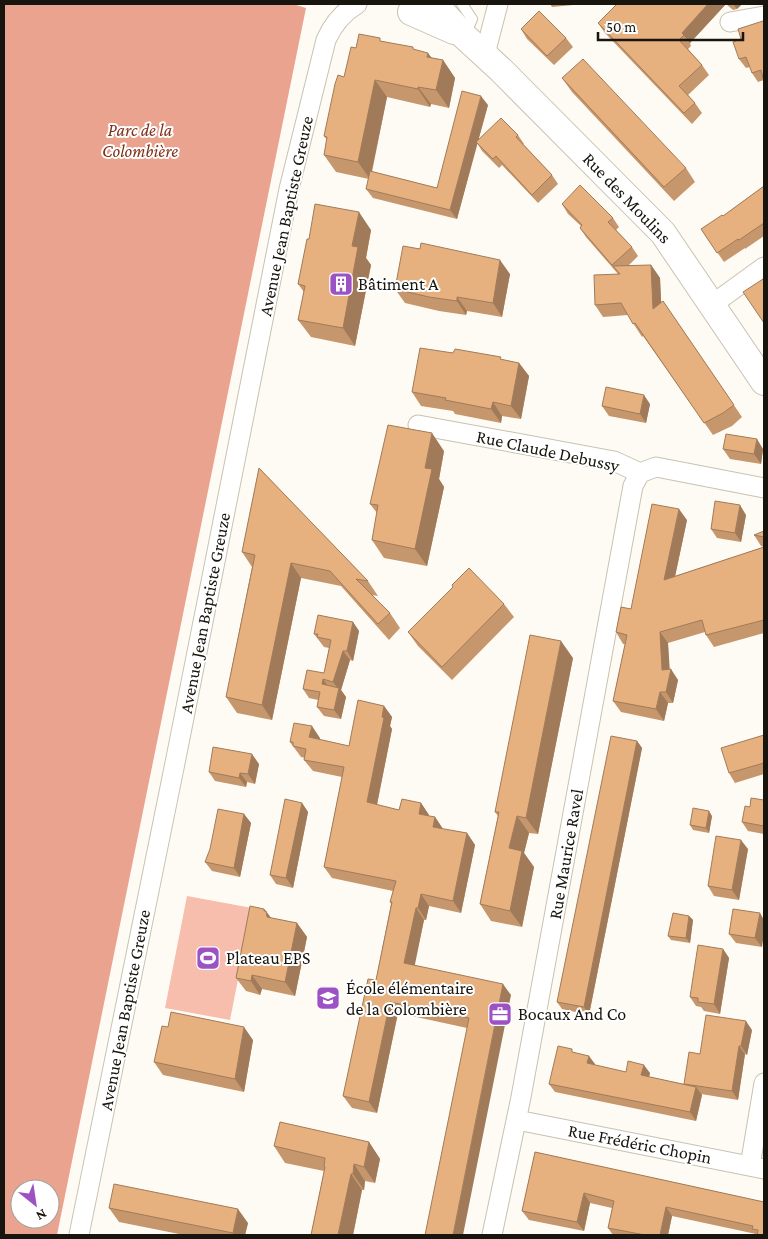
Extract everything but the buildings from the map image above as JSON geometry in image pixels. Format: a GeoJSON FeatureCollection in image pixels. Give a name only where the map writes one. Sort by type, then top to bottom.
{"type":"FeatureCollection","features":[{"type":"Feature","properties":{"kind":"street","name":"Avenue Jean Baptiste Greuze"},"geometry":{"type":"LineString","coordinates":[[79,1235],[289,189],[326,40],[336,21],[344,12],[357,4]]}},
{"type":"Feature","properties":{"kind":"street"},"geometry":{"type":"LineString","coordinates":[[485,54],[498,4]]}},
{"type":"Feature","properties":{"kind":"street","name":"Rue des Moulins"},"geometry":{"type":"LineString","coordinates":[[416,6],[464,36],[485,54],[664,233],[764,382]]}},
{"type":"Feature","properties":{"kind":"street"},"geometry":{"type":"LineString","coordinates":[[730,22],[764,16]]}},
{"type":"Feature","properties":{"kind":"street"},"geometry":{"type":"LineString","coordinates":[[713,304],[764,266]]}},
{"type":"Feature","properties":{"kind":"street","name":"Rue Claude Debussy"},"geometry":{"type":"LineString","coordinates":[[418,425],[614,461],[640,473],[656,467],[764,488]]}},
{"type":"Feature","properties":{"kind":"street","name":"Rue Maurice Ravel"},"geometry":{"type":"LineString","coordinates":[[492,1235],[516,1120],[632,496],[640,473]]}},
{"type":"Feature","properties":{"kind":"street"},"geometry":{"type":"LineString","coordinates":[[757,1168],[764,1083]]}},
{"type":"Feature","properties":{"kind":"street","name":"Rue Frédéric Chopin"},"geometry":{"type":"LineString","coordinates":[[516,1120],[757,1168]]}},
{"type":"Feature","properties":{"kind":"lane"},"geometry":{"type":"LineString","coordinates":[[462,4],[472,19],[464,36]]}},
{"type":"Feature","properties":{"kind":"shaded area","name":"Plateau EPS"},"geometry":{"type":"Polygon","coordinates":[[[187,896],[252,908],[230,1020],[165,1008],[187,896]]]}},
{"type":"Feature","properties":{"kind":"green space","name":"Parc de la Colombière"},"geometry":{"type":"Polygon","coordinates":[[[4,4],[293,4],[306,8],[60,1220],[60,1179],[10,1179],[10,1229],[58,1229],[57,1235],[4,1235],[4,4]]]}},
{"type":"Feature","properties":{"kind":"place","name":"Bâtiment A"},"geometry":{"type":"Point","coordinates":[341,284]}},
{"type":"Feature","properties":{"kind":"place","name":"Plateau EPS"},"geometry":{"type":"Point","coordinates":[208,958]}},
{"type":"Feature","properties":{"kind":"place","name":"École élémentaire de la Colombière"},"geometry":{"type":"Point","coordinates":[328,998]}},
{"type":"Feature","properties":{"kind":"place","name":"Bocaux And Co"},"geometry":{"type":"Point","coordinates":[500,1014]}}]}
